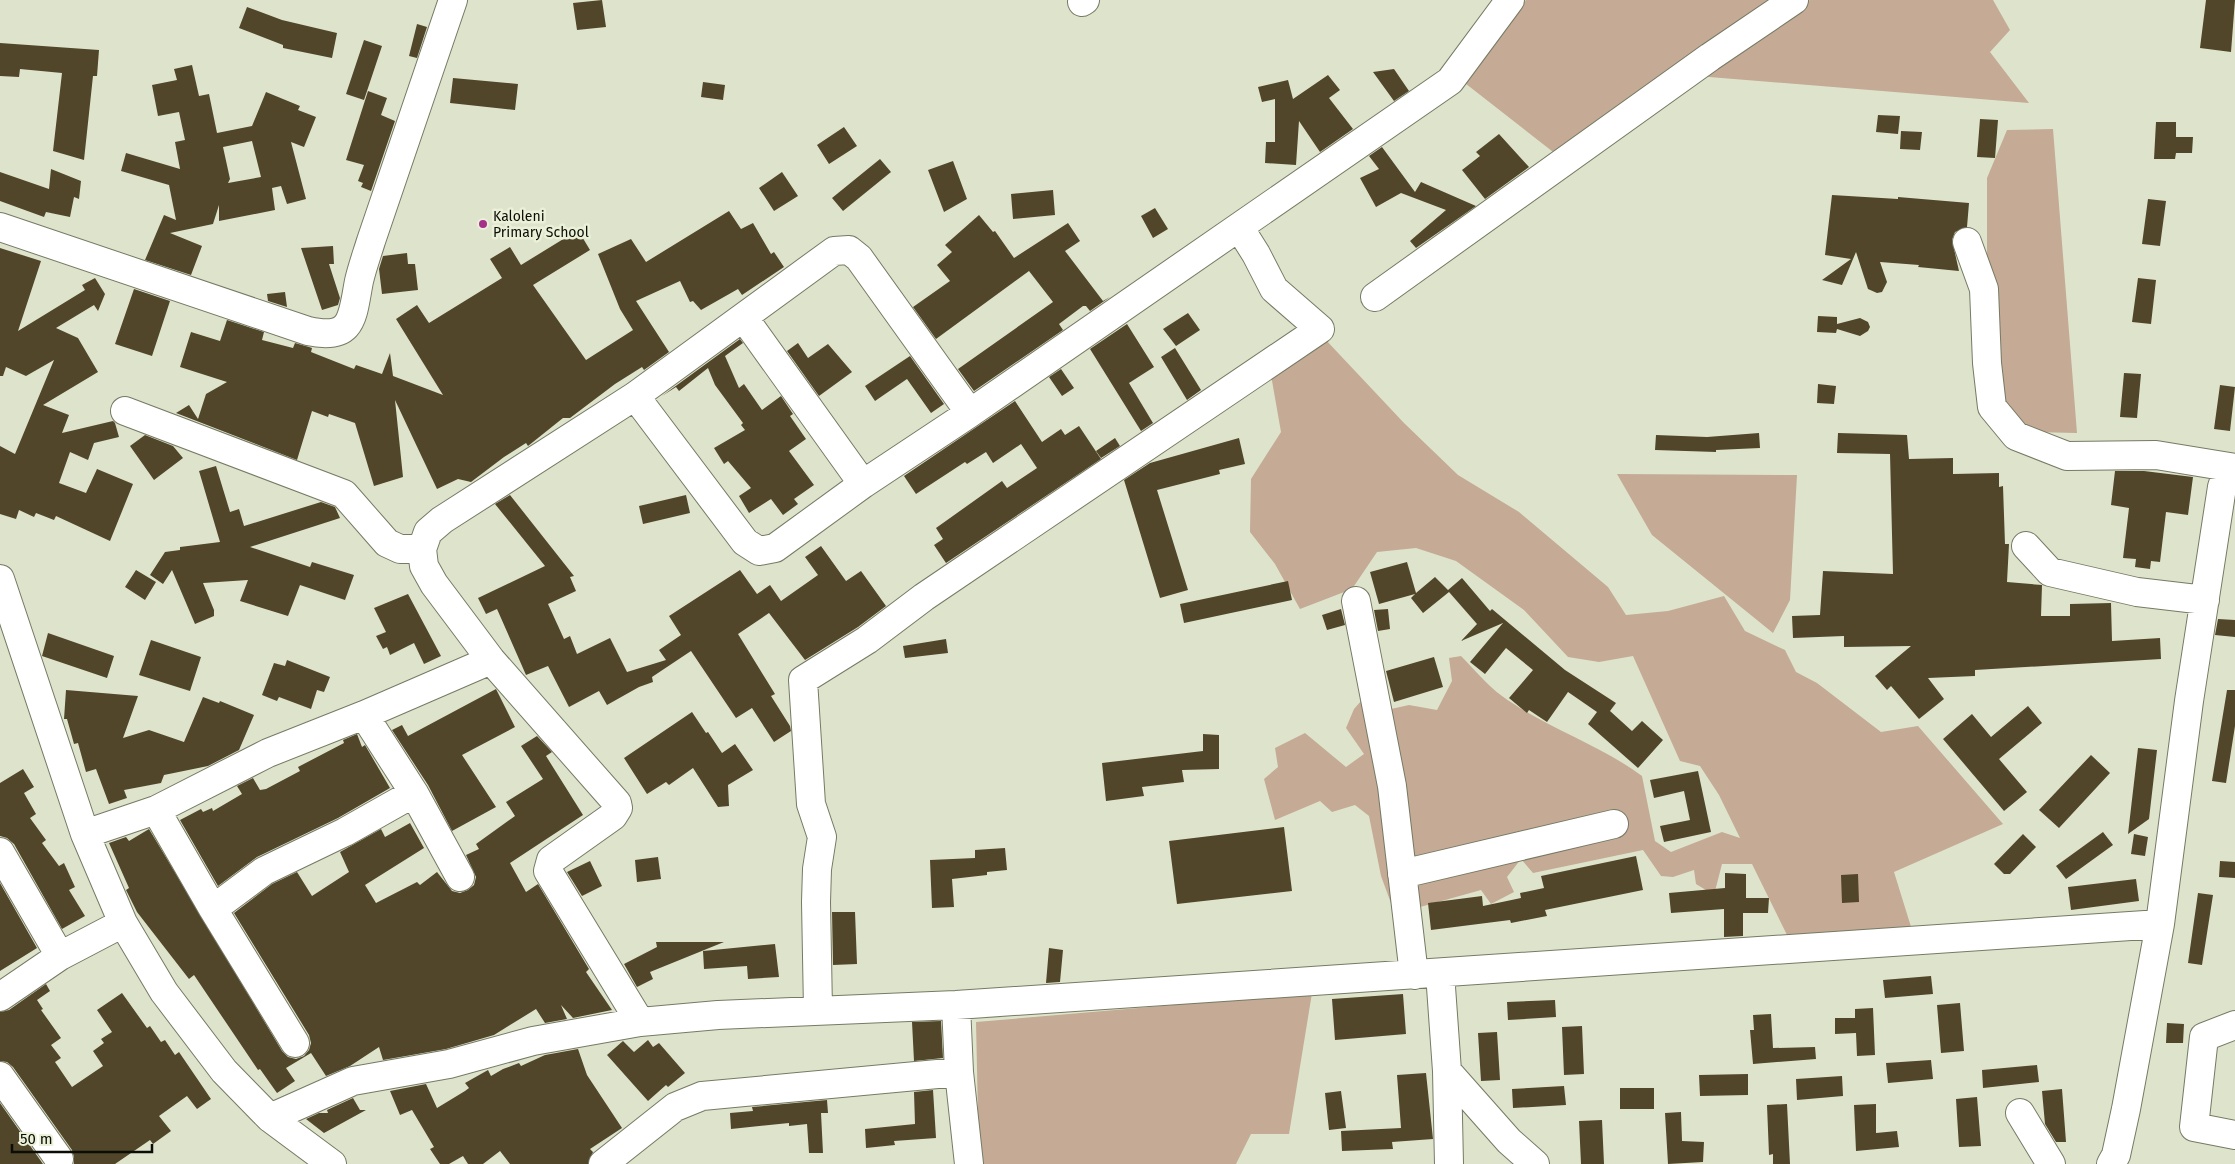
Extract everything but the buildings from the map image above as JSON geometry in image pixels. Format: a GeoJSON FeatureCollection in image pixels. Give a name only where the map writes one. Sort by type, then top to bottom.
{"type":"FeatureCollection","features":[{"type":"Feature","properties":{"kind":"street"},"geometry":{"type":"LineString","coordinates":[[0,227],[308,331],[337,334],[348,326],[355,311],[359,281],[371,240],[453,0]]}},
{"type":"Feature","properties":{"kind":"street"},"geometry":{"type":"LineString","coordinates":[[635,396],[745,542],[760,551],[775,548],[863,484],[970,413],[1450,81],[1510,0]]}},
{"type":"Feature","properties":{"kind":"street"},"geometry":{"type":"LineString","coordinates":[[1375,296],[1710,56],[1794,0]]}},
{"type":"Feature","properties":{"kind":"street"},"geometry":{"type":"LineString","coordinates":[[818,1010],[816,902],[817,869],[822,837],[811,804],[803,680],[867,640],[924,597],[1320,329],[1274,289],[1256,254],[1239,227]]}},
{"type":"Feature","properties":{"kind":"street"},"geometry":{"type":"LineString","coordinates":[[1967,242],[1984,289],[1987,363],[1992,407],[2016,436],[2066,456],[2156,455],[2235,469]]}},
{"type":"Feature","properties":{"kind":"street"},"geometry":{"type":"LineString","coordinates":[[640,1022],[548,871],[551,860],[613,816],[618,808],[617,803],[491,660],[434,584],[424,566],[422,549],[428,532],[442,520],[635,396],[834,252],[849,250],[859,258],[970,413]]}},
{"type":"Feature","properties":{"kind":"street"},"geometry":{"type":"LineString","coordinates":[[744,318],[863,484]]}},
{"type":"Feature","properties":{"kind":"street"},"geometry":{"type":"LineString","coordinates":[[125,411],[344,494],[387,543],[400,549],[422,549]]}},
{"type":"Feature","properties":{"kind":"street"},"geometry":{"type":"LineString","coordinates":[[2111,1164],[2116,1155],[2126,1109],[2160,924],[2189,701],[2222,487],[2225,478],[2235,469]]}},
{"type":"Feature","properties":{"kind":"street"},"geometry":{"type":"LineString","coordinates":[[2026,546],[2050,572],[2137,592],[2205,600]]}},
{"type":"Feature","properties":{"kind":"street"},"geometry":{"type":"LineString","coordinates":[[0,579],[85,834],[123,923],[170,1000],[224,1071],[270,1118],[332,1164]]}},
{"type":"Feature","properties":{"kind":"street"},"geometry":{"type":"LineString","coordinates":[[1356,600],[1392,786],[1402,874],[1427,974],[1447,1071],[1449,1164]]}},
{"type":"Feature","properties":{"kind":"street"},"geometry":{"type":"LineString","coordinates":[[85,834],[156,810],[268,753],[364,715],[491,660]]}},
{"type":"Feature","properties":{"kind":"street"},"geometry":{"type":"LineString","coordinates":[[364,715],[414,793],[460,877]]}},
{"type":"Feature","properties":{"kind":"street"},"geometry":{"type":"LineString","coordinates":[[213,909],[264,871],[345,832],[414,793]]}},
{"type":"Feature","properties":{"kind":"street"},"geometry":{"type":"LineString","coordinates":[[156,810],[213,909],[295,1043]]}},
{"type":"Feature","properties":{"kind":"street"},"geometry":{"type":"LineString","coordinates":[[1402,874],[1614,824]]}},
{"type":"Feature","properties":{"kind":"street"},"geometry":{"type":"LineString","coordinates":[[0,852],[60,956]]}},
{"type":"Feature","properties":{"kind":"street"},"geometry":{"type":"LineString","coordinates":[[0,998],[60,956],[123,923]]}},
{"type":"Feature","properties":{"kind":"street"},"geometry":{"type":"LineString","coordinates":[[270,1118],[353,1081],[449,1064],[533,1041],[640,1022],[718,1015],[956,1005],[2160,924]]}},
{"type":"Feature","properties":{"kind":"street"},"geometry":{"type":"LineString","coordinates":[[956,1005],[959,1072],[968,1164]]}},
{"type":"Feature","properties":{"kind":"street"},"geometry":{"type":"LineString","coordinates":[[2235,1025],[2204,1037],[2194,1127],[2235,1135]]}},
{"type":"Feature","properties":{"kind":"street"},"geometry":{"type":"LineString","coordinates":[[1447,1071],[1509,1141],[1535,1164]]}},
{"type":"Feature","properties":{"kind":"street"},"geometry":{"type":"LineString","coordinates":[[602,1164],[675,1107],[702,1096],[959,1072]]}},
{"type":"Feature","properties":{"kind":"street"},"geometry":{"type":"LineString","coordinates":[[0,1076],[59,1159]]}},
{"type":"Feature","properties":{"kind":"street"},"geometry":{"type":"LineString","coordinates":[[2020,1113],[2051,1164]]}},
{"type":"Feature","properties":{"kind":"shaded area"},"geometry":{"type":"Polygon","coordinates":[[[1526,0],[1774,0],[1557,155],[1461,80],[1526,0]]]}},
{"type":"Feature","properties":{"kind":"shaded area"},"geometry":{"type":"Polygon","coordinates":[[[1810,0],[1993,0],[2010,30],[1990,52],[2029,103],[1697,76],[1810,0]]]}},
{"type":"Feature","properties":{"kind":"shaded area"},"geometry":{"type":"Polygon","coordinates":[[[2053,129],[2077,433],[2026,432],[2000,405],[1987,258],[1987,178],[2007,130],[2053,129]]]}},
{"type":"Feature","properties":{"kind":"shaded area"},"geometry":{"type":"Polygon","coordinates":[[[1324,338],[1404,423],[1458,475],[1519,512],[1608,587],[1626,615],[1668,611],[1724,596],[1745,631],[1785,650],[1796,672],[1817,683],[1881,732],[1918,726],[2003,824],[1894,872],[1912,930],[1790,941],[1752,864],[1722,864],[1714,895],[1696,884],[1694,870],[1673,877],[1661,876],[1643,850],[1533,873],[1521,859],[1507,877],[1514,892],[1491,904],[1481,890],[1395,914],[1381,876],[1369,816],[1355,805],[1332,812],[1320,801],[1275,820],[1264,779],[1278,767],[1275,748],[1305,733],[1346,767],[1364,754],[1346,728],[1354,709],[1369,692],[1391,709],[1409,705],[1437,710],[1452,681],[1449,658],[1461,656],[1502,696],[1536,718],[1608,754],[1642,776],[1655,841],[1671,852],[1722,832],[1740,838],[1719,795],[1700,766],[1680,761],[1633,656],[1599,662],[1568,657],[1524,610],[1456,561],[1416,548],[1377,552],[1352,589],[1300,609],[1275,564],[1250,532],[1251,479],[1281,432],[1271,375],[1324,338]]]}},
{"type":"Feature","properties":{"kind":"shaded area"},"geometry":{"type":"Polygon","coordinates":[[[1617,474],[1797,475],[1790,600],[1773,633],[1652,535],[1617,474]]]}},
{"type":"Feature","properties":{"kind":"shaded area"},"geometry":{"type":"Polygon","coordinates":[[[1312,993],[1289,1134],[1251,1134],[1236,1164],[979,1164],[976,1022],[1312,993]]]}},
{"type":"Feature","properties":{"kind":"place","name":"Kaloleni Primary School"},"geometry":{"type":"Point","coordinates":[483,224]}}]}
